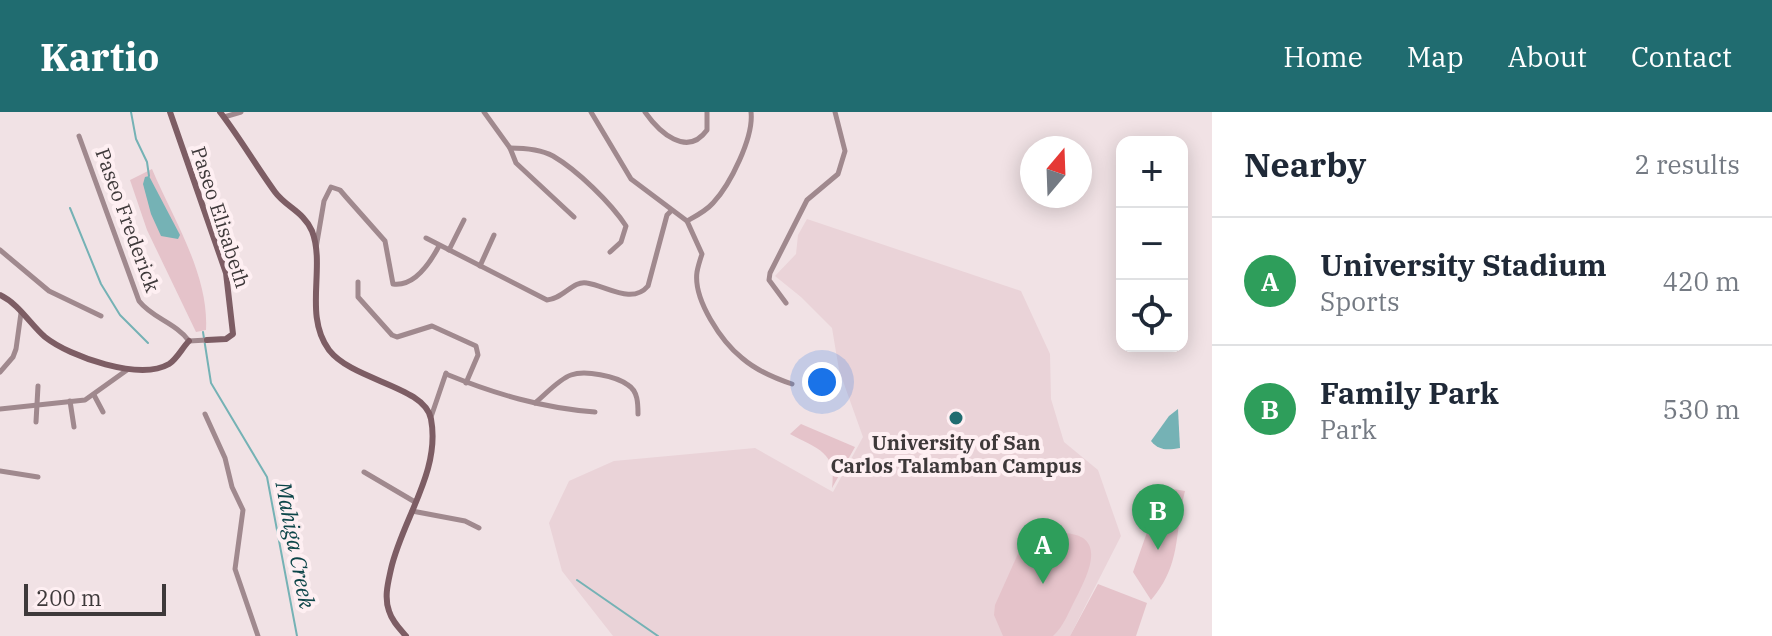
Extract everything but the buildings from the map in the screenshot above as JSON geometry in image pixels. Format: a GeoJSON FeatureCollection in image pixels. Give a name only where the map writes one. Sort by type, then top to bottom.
{"type":"FeatureCollection","features":[{"type":"Feature","properties":{"kind":"street","name":"Paseo Elisabeth"},"geometry":{"type":"LineString","coordinates":[[170,112],[222,262],[230,295],[233,334],[226,339],[189,341]]}},
{"type":"Feature","properties":{"kind":"street"},"geometry":{"type":"LineString","coordinates":[[241,112],[222,115],[275,192],[308,223],[315,249]]}},
{"type":"Feature","properties":{"kind":"street"},"geometry":{"type":"LineString","coordinates":[[484,112],[510,148],[516,163],[574,217]]}},
{"type":"Feature","properties":{"kind":"street"},"geometry":{"type":"LineString","coordinates":[[591,112],[631,179],[687,221],[702,254],[697,273],[703,307],[742,359],[770,377],[792,384]]}},
{"type":"Feature","properties":{"kind":"street"},"geometry":{"type":"LineString","coordinates":[[645,112],[665,135],[692,143],[698,141],[707,130],[707,112]]}},
{"type":"Feature","properties":{"kind":"street"},"geometry":{"type":"LineString","coordinates":[[687,221],[711,206],[729,180],[749,133],[751,112]]}},
{"type":"Feature","properties":{"kind":"street"},"geometry":{"type":"LineString","coordinates":[[786,303],[769,280],[770,273],[807,200],[838,174],[845,151],[835,112]]}},
{"type":"Feature","properties":{"kind":"street","name":"Paseo Frederick"},"geometry":{"type":"LineString","coordinates":[[79,136],[139,301],[148,311],[183,333],[189,341]]}},
{"type":"Feature","properties":{"kind":"street"},"geometry":{"type":"LineString","coordinates":[[510,148],[552,156],[609,205],[626,226],[621,242],[610,252]]}},
{"type":"Feature","properties":{"kind":"street"},"geometry":{"type":"LineString","coordinates":[[406,636],[393,621],[387,605],[387,588],[396,549],[432,451],[431,417],[427,406],[419,398],[352,369],[330,350],[320,332],[315,249],[324,201],[331,187],[340,190],[385,241],[393,284],[402,285],[430,264],[439,246]]}},
{"type":"Feature","properties":{"kind":"street"},"geometry":{"type":"LineString","coordinates":[[426,238],[547,300],[555,299],[578,283],[585,282],[613,292],[635,294],[643,292],[648,286],[667,215],[671,211]]}},
{"type":"Feature","properties":{"kind":"street"},"geometry":{"type":"LineString","coordinates":[[449,250],[464,220]]}},
{"type":"Feature","properties":{"kind":"street"},"geometry":{"type":"LineString","coordinates":[[480,266],[494,235]]}},
{"type":"Feature","properties":{"kind":"street"},"geometry":{"type":"LineString","coordinates":[[0,250],[49,291],[101,316]]}},
{"type":"Feature","properties":{"kind":"street"},"geometry":{"type":"LineString","coordinates":[[358,282],[358,297],[392,335],[397,337],[432,326],[476,346],[478,355],[466,383]]}},
{"type":"Feature","properties":{"kind":"street"},"geometry":{"type":"LineString","coordinates":[[0,295],[51,341],[127,370],[168,365],[189,341]]}},
{"type":"Feature","properties":{"kind":"street"},"geometry":{"type":"LineString","coordinates":[[0,372],[16,349],[21,313]]}},
{"type":"Feature","properties":{"kind":"street"},"geometry":{"type":"LineString","coordinates":[[0,409],[85,400],[127,370]]}},
{"type":"Feature","properties":{"kind":"street"},"geometry":{"type":"LineString","coordinates":[[431,417],[446,373],[492,393],[557,409],[595,412]]}},
{"type":"Feature","properties":{"kind":"street"},"geometry":{"type":"LineString","coordinates":[[534,403],[569,375],[581,373],[608,377],[630,385],[637,398],[638,414]]}},
{"type":"Feature","properties":{"kind":"street"},"geometry":{"type":"LineString","coordinates":[[36,422],[38,386]]}},
{"type":"Feature","properties":{"kind":"street"},"geometry":{"type":"LineString","coordinates":[[94,395],[103,412]]}},
{"type":"Feature","properties":{"kind":"street"},"geometry":{"type":"LineString","coordinates":[[70,401],[74,427]]}},
{"type":"Feature","properties":{"kind":"street"},"geometry":{"type":"LineString","coordinates":[[205,414],[223,451],[229,480],[243,510],[235,569],[258,636]]}},
{"type":"Feature","properties":{"kind":"street"},"geometry":{"type":"LineString","coordinates":[[0,471],[38,477]]}},
{"type":"Feature","properties":{"kind":"street"},"geometry":{"type":"LineString","coordinates":[[364,472],[415,502]]}},
{"type":"Feature","properties":{"kind":"street"},"geometry":{"type":"LineString","coordinates":[[412,511],[465,521],[479,528]]}},
{"type":"Feature","properties":{"kind":"shaded area"},"geometry":{"type":"Polygon","coordinates":[[[152,169],[196,268],[202,288],[206,330],[196,332],[147,230],[130,180],[152,169]]]}},
{"type":"Feature","properties":{"kind":"shaded area","name":"University of San Carlos Talamban Campus"},"geometry":{"type":"Polygon","coordinates":[[[807,219],[1021,291],[1050,354],[1051,399],[1064,442],[1098,470],[1121,536],[1070,636],[613,636],[562,571],[549,523],[569,481],[614,461],[755,448],[833,492],[863,437],[839,370],[832,328],[775,276],[796,254],[798,235],[807,219]]]}},
{"type":"Feature","properties":{"kind":"shaded area"},"geometry":{"type":"Polygon","coordinates":[[[801,424],[855,447],[832,488],[833,476],[828,459],[817,448],[790,434],[801,424]]]}},
{"type":"Feature","properties":{"kind":"shaded area"},"geometry":{"type":"Polygon","coordinates":[[[1156,486],[1185,491],[1176,548],[1168,574],[1151,600],[1133,572],[1151,521],[1156,486]]]}},
{"type":"Feature","properties":{"kind":"shaded area"},"geometry":{"type":"Polygon","coordinates":[[[1062,533],[1086,540],[1091,557],[1085,578],[1063,623],[1053,636],[1003,636],[994,615],[995,605],[1026,536],[1043,545],[1062,533]]]}},
{"type":"Feature","properties":{"kind":"shaded area"},"geometry":{"type":"Polygon","coordinates":[[[1098,584],[1147,603],[1136,636],[1070,636],[1098,584]]]}},
{"type":"Feature","properties":{"kind":"water"},"geometry":{"type":"Polygon","coordinates":[[[149,176],[180,235],[178,239],[161,236],[143,184],[145,177],[149,176]]]}},
{"type":"Feature","properties":{"kind":"water"},"geometry":{"type":"Polygon","coordinates":[[[1178,409],[1180,448],[1157,447],[1151,441],[1178,409]]]}},
{"type":"Feature","properties":{"kind":"waterway"},"geometry":{"type":"LineString","coordinates":[[131,112],[136,139],[147,162],[149,176]]}},
{"type":"Feature","properties":{"kind":"waterway"},"geometry":{"type":"LineString","coordinates":[[70,208],[101,284],[120,315],[148,343]]}},
{"type":"Feature","properties":{"kind":"waterway","name":"Mahiga Creek"},"geometry":{"type":"LineString","coordinates":[[203,332],[211,383],[267,477],[297,636]]}},
{"type":"Feature","properties":{"kind":"waterway"},"geometry":{"type":"LineString","coordinates":[[577,580],[658,636]]}},
{"type":"Feature","properties":{"kind":"place","name":"University of San Carlos Talamban Campus"},"geometry":{"type":"Point","coordinates":[956,418]}},
{"type":"Feature","properties":{"kind":"place","name":"Family Park"},"geometry":{"type":"Point","coordinates":[1158,550]}},
{"type":"Feature","properties":{"kind":"place","name":"University Stadium"},"geometry":{"type":"Point","coordinates":[1043,584]}}]}
